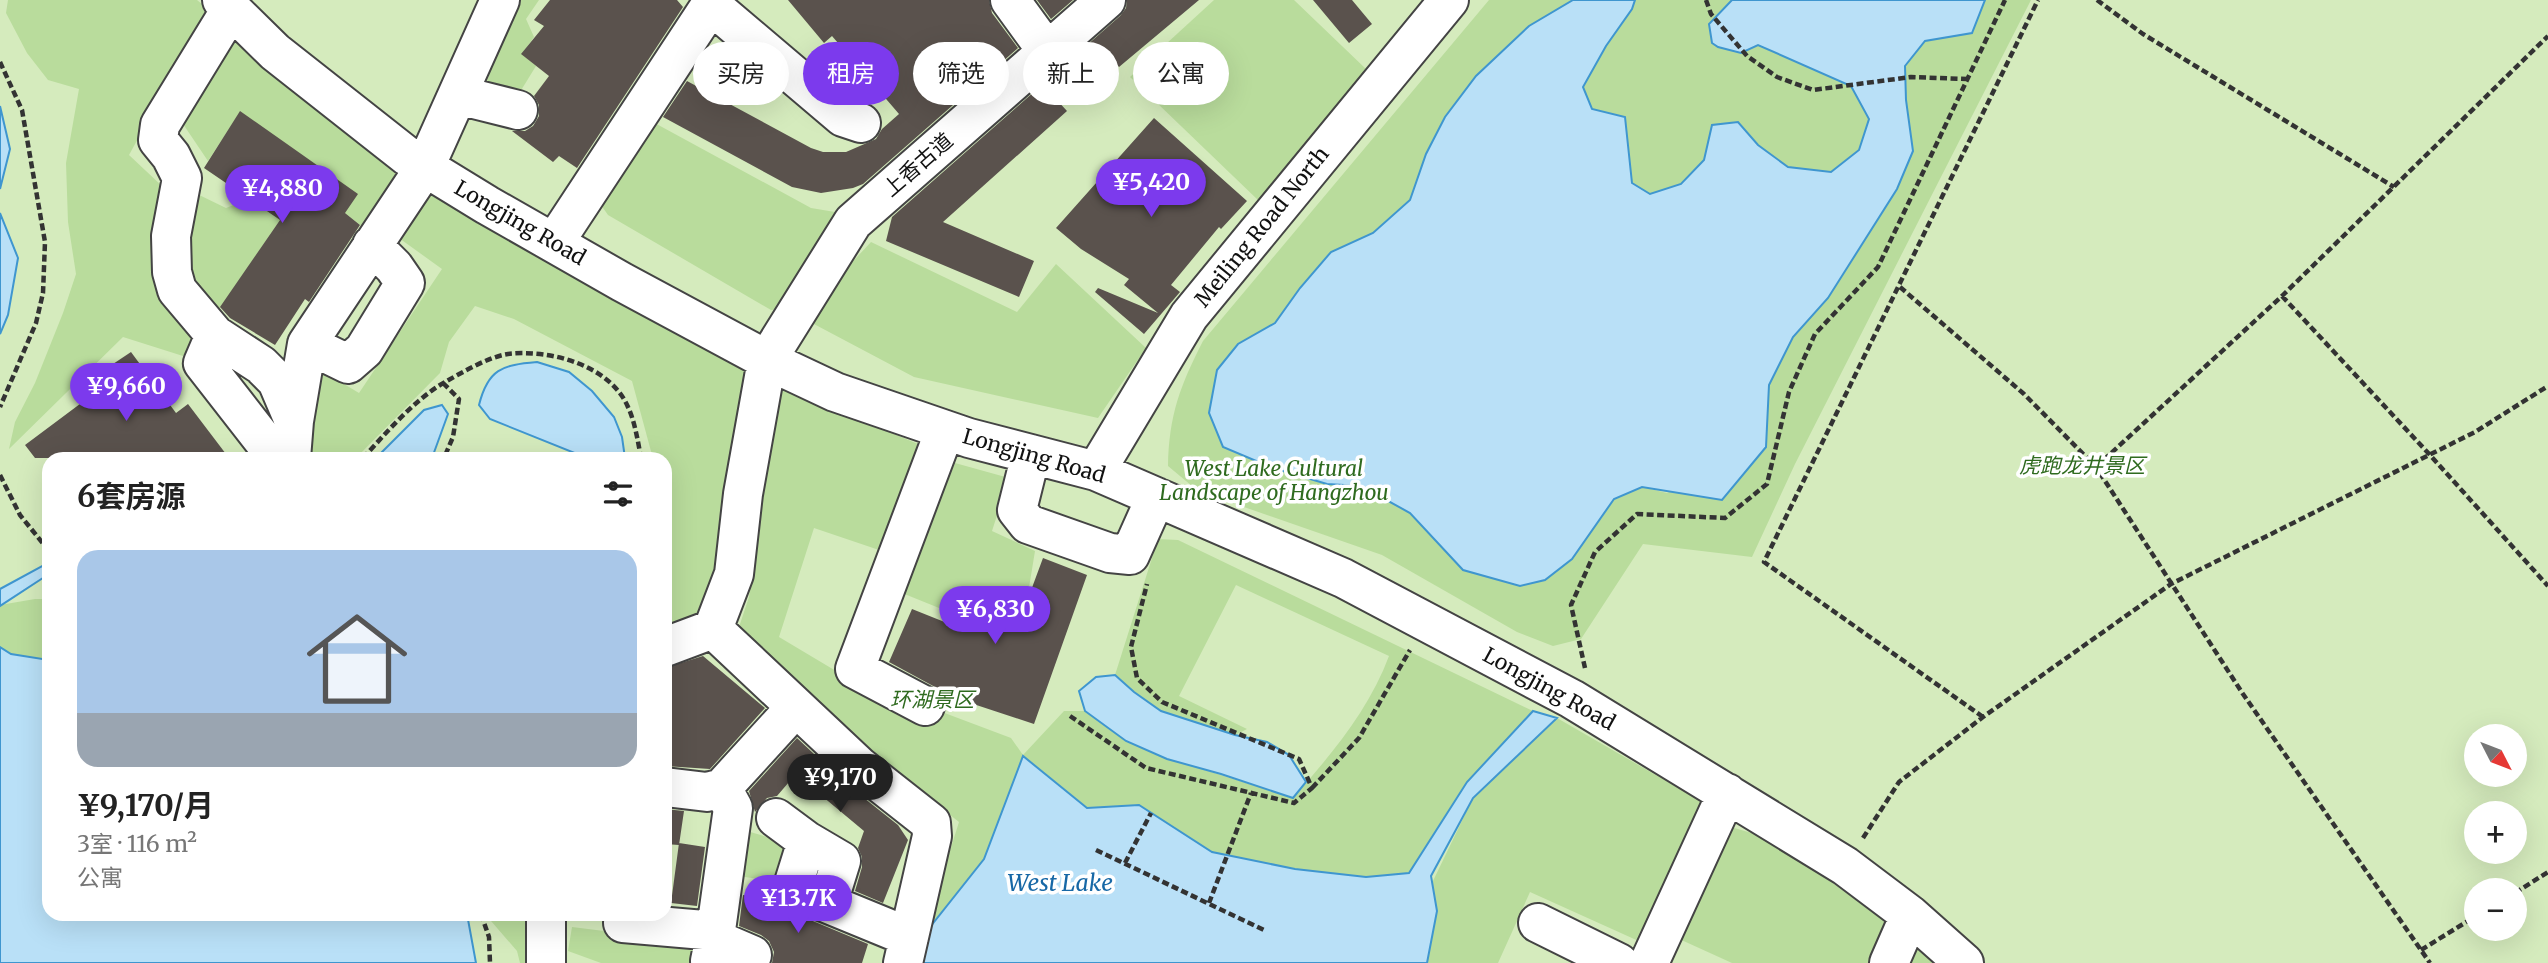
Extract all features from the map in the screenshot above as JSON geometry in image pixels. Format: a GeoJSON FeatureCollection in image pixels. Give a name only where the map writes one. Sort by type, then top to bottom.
{"type":"FeatureCollection","features":[{"type":"Feature","properties":{"kind":"street"},"geometry":{"type":"LineString","coordinates":[[291,452],[307,344],[425,167],[500,0]]}},
{"type":"Feature","properties":{"kind":"street"},"geometry":{"type":"LineString","coordinates":[[1010,0],[1040,42]]}},
{"type":"Feature","properties":{"kind":"street","name":"上香古道"},"geometry":{"type":"LineString","coordinates":[[1057,42],[1105,0]]}},
{"type":"Feature","properties":{"kind":"street","name":"Meiling Road North"},"geometry":{"type":"LineString","coordinates":[[1096,471],[1189,316],[1449,0]]}},
{"type":"Feature","properties":{"kind":"street"},"geometry":{"type":"LineString","coordinates":[[554,243],[713,2],[843,117],[861,123]]}},
{"type":"Feature","properties":{"kind":"street"},"geometry":{"type":"LineString","coordinates":[[227,4],[160,125],[158,140],[171,156],[182,178],[170,236],[172,272],[177,290],[215,335],[261,365],[277,381],[294,421]]}},
{"type":"Feature","properties":{"kind":"street","name":"Longjing Road"},"geometry":{"type":"LineString","coordinates":[[227,4],[275,52],[407,156],[554,243],[767,360],[835,391],[945,430],[1096,471],[1343,578],[1572,699],[1845,866],[1910,915],[1964,963]]}},
{"type":"Feature","properties":{"kind":"street","name":"上香古道"},"geometry":{"type":"LineString","coordinates":[[767,360],[853,222],[1023,72]]}},
{"type":"Feature","properties":{"kind":"street"},"geometry":{"type":"LineString","coordinates":[[457,95],[518,110]]}},
{"type":"Feature","properties":{"kind":"street"},"geometry":{"type":"LineString","coordinates":[[307,344],[348,364],[365,350],[405,283],[394,267],[372,245]]}},
{"type":"Feature","properties":{"kind":"street"},"geometry":{"type":"LineString","coordinates":[[215,335],[203,363],[272,452]]}},
{"type":"Feature","properties":{"kind":"street"},"geometry":{"type":"LineString","coordinates":[[672,644],[713,629],[734,574],[743,494],[767,360]]}},
{"type":"Feature","properties":{"kind":"street"},"geometry":{"type":"LineString","coordinates":[[925,706],[855,669],[945,430]]}},
{"type":"Feature","properties":{"kind":"street"},"geometry":{"type":"LineString","coordinates":[[1031,454],[1017,510],[1028,524],[1110,553],[1130,555],[1156,496]]}},
{"type":"Feature","properties":{"kind":"street"},"geometry":{"type":"LineString","coordinates":[[713,629],[860,767],[931,824],[932,836],[906,950],[828,904],[792,889],[807,841],[776,818]]}},
{"type":"Feature","properties":{"kind":"street"},"geometry":{"type":"LineString","coordinates":[[672,788],[706,792],[722,788],[796,707]]}},
{"type":"Feature","properties":{"kind":"street"},"geometry":{"type":"LineString","coordinates":[[713,950],[733,808],[722,788]]}},
{"type":"Feature","properties":{"kind":"street"},"geometry":{"type":"LineString","coordinates":[[1650,963],[1727,793]]}},
{"type":"Feature","properties":{"kind":"street"},"geometry":{"type":"LineString","coordinates":[[1889,963],[1910,915]]}},
{"type":"Feature","properties":{"kind":"street"},"geometry":{"type":"LineString","coordinates":[[546,921],[546,963]]}},
{"type":"Feature","properties":{"kind":"street"},"geometry":{"type":"LineString","coordinates":[[623,923],[704,930],[713,950]]}},
{"type":"Feature","properties":{"kind":"street"},"geometry":{"type":"LineString","coordinates":[[1538,923],[1619,963]]}},
{"type":"Feature","properties":{"kind":"street"},"geometry":{"type":"LineString","coordinates":[[713,950],[724,943],[752,955]]}},
{"type":"Feature","properties":{"kind":"path"},"geometry":{"type":"LineString","coordinates":[[1706,0],[1710,14],[1747,55],[1777,77],[1814,90],[1911,77],[1967,79]]}},
{"type":"Feature","properties":{"kind":"path"},"geometry":{"type":"LineString","coordinates":[[1572,699],[1587,680],[1571,605],[1595,552],[1637,514],[1725,518],[1767,484],[1789,392],[1815,334],[1878,267],[2005,0]]}},
{"type":"Feature","properties":{"kind":"path"},"geometry":{"type":"LineString","coordinates":[[1983,717],[1765,562],[2038,0]]}},
{"type":"Feature","properties":{"kind":"path"},"geometry":{"type":"LineString","coordinates":[[2097,0],[2143,34],[2394,187]]}},
{"type":"Feature","properties":{"kind":"path"},"geometry":{"type":"LineString","coordinates":[[2096,467],[2282,296],[2548,36]]}},
{"type":"Feature","properties":{"kind":"path"},"geometry":{"type":"LineString","coordinates":[[0,62],[22,110],[44,242],[43,292],[36,323],[0,407]]}},
{"type":"Feature","properties":{"kind":"path"},"geometry":{"type":"LineString","coordinates":[[1900,286],[2024,394],[2096,467],[2243,694],[2430,963]]}},
{"type":"Feature","properties":{"kind":"path"},"geometry":{"type":"LineString","coordinates":[[2282,296],[2431,455],[2548,586]]}},
{"type":"Feature","properties":{"kind":"path"},"geometry":{"type":"LineString","coordinates":[[369,452],[422,399],[443,383],[506,355],[532,354],[563,358],[591,367],[628,405],[640,452]]}},
{"type":"Feature","properties":{"kind":"path"},"geometry":{"type":"LineString","coordinates":[[443,383],[459,399],[453,437],[447,452]]}},
{"type":"Feature","properties":{"kind":"path"},"geometry":{"type":"LineString","coordinates":[[1845,866],[1899,782],[1983,717],[2171,584],[2475,432],[2548,386]]}},
{"type":"Feature","properties":{"kind":"path"},"geometry":{"type":"LineString","coordinates":[[0,475],[20,515],[42,542]]}},
{"type":"Feature","properties":{"kind":"path"},"geometry":{"type":"LineString","coordinates":[[1147,582],[1131,647],[1137,678],[1162,702],[1299,759],[1312,788]]}},
{"type":"Feature","properties":{"kind":"path"},"geometry":{"type":"LineString","coordinates":[[1070,716],[1146,768],[1294,803],[1312,788],[1359,738],[1414,643]]}},
{"type":"Feature","properties":{"kind":"path"},"geometry":{"type":"LineString","coordinates":[[1209,903],[1251,793]]}},
{"type":"Feature","properties":{"kind":"path"},"geometry":{"type":"LineString","coordinates":[[1125,863],[1150,813]]}},
{"type":"Feature","properties":{"kind":"path"},"geometry":{"type":"LineString","coordinates":[[1096,850],[1264,930]]}},
{"type":"Feature","properties":{"kind":"path"},"geometry":{"type":"LineString","coordinates":[[2527,886],[2548,873]]}},
{"type":"Feature","properties":{"kind":"path"},"geometry":{"type":"LineString","coordinates":[[483,921],[489,937],[490,963]]}},
{"type":"Feature","properties":{"kind":"path"},"geometry":{"type":"LineString","coordinates":[[2421,950],[2464,923]]}},
{"type":"Feature","properties":{"kind":"green space","name":"虎跑龙井景区"},"geometry":{"type":"Polygon","coordinates":[[[0,0],[2548,0],[2548,963],[0,963],[0,0]]]}},
{"type":"Feature","properties":{"kind":"green space"},"geometry":{"type":"Polygon","coordinates":[[[8,0],[197,0],[209,10],[129,155],[162,186],[196,339],[183,356],[123,337],[9,449],[15,422],[35,383],[76,274],[68,222],[66,163],[79,89],[48,80],[27,53],[6,13],[8,0]]]}},
{"type":"Feature","properties":{"kind":"green space"},"geometry":{"type":"Polygon","coordinates":[[[517,0],[539,0],[526,19],[534,37],[522,54],[536,66],[520,92],[484,89],[517,0]]]}},
{"type":"Feature","properties":{"kind":"green space"},"geometry":{"type":"Polygon","coordinates":[[[1214,0],[1294,0],[1366,69],[1259,201],[1159,105],[1229,105],[1229,42],[1168,42],[1214,0]]]}},
{"type":"Feature","properties":{"kind":"green space","name":"West Lake Cultural Landscape of Hangzhou"},"geometry":{"type":"Polygon","coordinates":[[[1489,0],[1573,0],[1476,76],[1445,117],[1426,154],[1411,200],[1373,233],[1331,252],[1275,323],[1238,344],[1217,370],[1273,468],[1327,484],[1361,486],[1410,513],[1463,570],[1601,519],[1614,499],[1642,487],[1667,493],[1766,447],[1769,385],[1793,337],[1828,298],[1897,189],[1913,151],[1906,100],[1905,66],[1925,41],[1972,33],[1985,0],[2031,0],[1795,464],[1752,557],[1643,544],[1581,639],[1553,646],[1517,632],[1382,555],[1198,491],[1168,466],[1177,401],[1203,341],[1489,0]]]}},
{"type":"Feature","properties":{"kind":"green space"},"geometry":{"type":"Polygon","coordinates":[[[1635,0],[1732,0],[1709,23],[1851,86],[1869,119],[1859,150],[1831,172],[1788,167],[1758,145],[1738,122],[1713,125],[1704,160],[1681,184],[1650,194],[1632,183],[1625,117],[1592,109],[1583,87],[1635,0]]]}},
{"type":"Feature","properties":{"kind":"green space"},"geometry":{"type":"Polygon","coordinates":[[[238,36],[396,173],[364,228],[240,112],[208,161],[181,121],[214,65],[238,36]]]}},
{"type":"Feature","properties":{"kind":"green space"},"geometry":{"type":"Polygon","coordinates":[[[651,121],[811,208],[841,213],[784,309],[771,310],[608,215],[601,205],[651,121]]]}},
{"type":"Feature","properties":{"kind":"green space"},"geometry":{"type":"Polygon","coordinates":[[[426,183],[746,370],[720,573],[706,618],[672,630],[672,452],[651,452],[632,381],[514,319],[475,306],[449,342],[440,373],[362,452],[305,452],[314,366],[359,393],[442,269],[392,233],[426,183]]]}},
{"type":"Feature","properties":{"kind":"green space"},"geometry":{"type":"Polygon","coordinates":[[[193,192],[226,208],[249,199],[280,220],[218,311],[188,276],[193,192]]]}},
{"type":"Feature","properties":{"kind":"green space"},"geometry":{"type":"Polygon","coordinates":[[[871,242],[1017,312],[1056,264],[1146,348],[1098,418],[914,377],[812,323],[817,300],[871,242]]]}},
{"type":"Feature","properties":{"kind":"green space"},"geometry":{"type":"Polygon","coordinates":[[[777,386],[923,446],[882,551],[814,528],[779,637],[841,674],[1011,738],[1023,755],[1064,711],[1085,711],[1126,741],[1167,758],[1293,798],[1360,714],[1389,656],[1236,585],[1179,696],[1247,729],[1235,735],[1161,711],[1134,692],[1115,675],[1158,539],[1178,540],[1533,711],[1467,782],[1409,874],[1366,877],[1295,869],[1212,852],[1139,805],[1088,808],[1023,756],[984,860],[923,936],[959,822],[871,752],[738,630],[749,597],[777,386]]]}},
{"type":"Feature","properties":{"kind":"green space"},"geometry":{"type":"Polygon","coordinates":[[[955,463],[1009,478],[992,531],[1035,551],[1026,606],[963,591],[944,610],[902,593],[955,463]]]}},
{"type":"Feature","properties":{"kind":"green space"},"geometry":{"type":"Polygon","coordinates":[[[42,599],[42,659],[11,654],[0,647],[0,605],[42,599]]]}},
{"type":"Feature","properties":{"kind":"green space"},"geometry":{"type":"Polygon","coordinates":[[[1557,718],[1706,804],[1643,943],[1530,892],[1498,963],[1427,963],[1437,911],[1432,883],[1473,798],[1557,718]]]}},
{"type":"Feature","properties":{"kind":"green space"},"geometry":{"type":"Polygon","coordinates":[[[1731,827],[1772,839],[1890,925],[1873,963],[1732,963],[1677,938],[1731,827]]]}},
{"type":"Feature","properties":{"kind":"green space"},"geometry":{"type":"Polygon","coordinates":[[[747,831],[791,844],[780,882],[738,876],[747,831]]]}},
{"type":"Feature","properties":{"kind":"green space"},"geometry":{"type":"Polygon","coordinates":[[[491,921],[532,921],[531,963],[520,963],[517,951],[491,921]]]}},
{"type":"Feature","properties":{"kind":"green space"},"geometry":{"type":"Polygon","coordinates":[[[572,927],[700,943],[694,963],[601,963],[568,951],[572,927]]]}},
{"type":"Feature","properties":{"kind":"green space"},"geometry":{"type":"Polygon","coordinates":[[[1918,947],[1934,963],[1909,963],[1918,947]]]}},
{"type":"Feature","properties":{"kind":"water"},"geometry":{"type":"Polygon","coordinates":[[[1573,0],[1635,0],[1583,87],[1592,109],[1625,117],[1632,183],[1650,194],[1681,184],[1704,160],[1712,125],[1738,122],[1758,145],[1788,167],[1831,172],[1859,150],[1869,119],[1851,86],[1758,45],[1741,53],[1712,43],[1709,24],[1732,0],[1985,0],[1972,33],[1925,41],[1905,66],[1906,100],[1913,151],[1897,189],[1828,298],[1793,337],[1769,385],[1766,447],[1722,500],[1642,487],[1614,499],[1572,559],[1545,580],[1520,586],[1463,570],[1410,513],[1361,486],[1327,484],[1273,468],[1223,447],[1209,413],[1217,370],[1238,344],[1275,323],[1331,252],[1373,233],[1410,200],[1426,154],[1445,117],[1476,76],[1529,26],[1573,0]]]}},
{"type":"Feature","properties":{"kind":"water"},"geometry":{"type":"Polygon","coordinates":[[[0,106],[10,149],[0,189],[0,106]]]}},
{"type":"Feature","properties":{"kind":"water"},"geometry":{"type":"Polygon","coordinates":[[[0,213],[18,258],[8,315],[0,334],[0,213]]]}},
{"type":"Feature","properties":{"kind":"water"},"geometry":{"type":"Polygon","coordinates":[[[537,362],[569,372],[592,391],[614,417],[622,437],[624,452],[572,452],[490,419],[479,405],[487,384],[498,371],[514,365],[537,362]]]}},
{"type":"Feature","properties":{"kind":"water"},"geometry":{"type":"Polygon","coordinates":[[[442,405],[448,414],[434,452],[382,452],[424,410],[442,405]]]}},
{"type":"Feature","properties":{"kind":"water"},"geometry":{"type":"Polygon","coordinates":[[[42,566],[42,579],[0,606],[0,589],[42,566]]]}},
{"type":"Feature","properties":{"kind":"water"},"geometry":{"type":"Polygon","coordinates":[[[0,647],[11,654],[42,659],[42,921],[468,921],[476,963],[0,963],[0,647]]]}},
{"type":"Feature","properties":{"kind":"water"},"geometry":{"type":"Polygon","coordinates":[[[1115,675],[1161,711],[1235,735],[1267,742],[1289,755],[1306,782],[1293,798],[1167,759],[1126,741],[1085,711],[1079,691],[1096,677],[1115,675]]]}},
{"type":"Feature","properties":{"kind":"water","name":"West Lake"},"geometry":{"type":"Polygon","coordinates":[[[1533,711],[1557,718],[1473,798],[1431,876],[1437,911],[1427,963],[912,963],[923,936],[984,859],[1023,756],[1087,808],[1139,805],[1212,852],[1295,869],[1366,877],[1409,873],[1467,782],[1533,711]]]}},
{"type":"Feature","properties":{"kind":"building"},"geometry":{"type":"Polygon","coordinates":[[[550,0],[677,0],[683,7],[577,168],[559,156],[553,162],[512,131],[525,131],[533,126],[539,116],[539,105],[534,96],[549,76],[521,54],[544,26],[534,20],[550,0]]]}},
{"type":"Feature","properties":{"kind":"building"},"geometry":{"type":"Polygon","coordinates":[[[788,0],[989,0],[992,13],[1018,48],[1009,56],[1009,42],[913,42],[913,105],[953,105],[863,184],[853,188],[821,193],[792,187],[663,117],[687,81],[693,84],[693,105],[731,105],[823,152],[846,152],[876,139],[882,129],[899,114],[891,105],[899,105],[899,42],[837,42],[832,36],[823,42],[788,0]]]}},
{"type":"Feature","properties":{"kind":"building"},"geometry":{"type":"Polygon","coordinates":[[[1037,0],[1073,0],[1051,19],[1037,0]]]}},
{"type":"Feature","properties":{"kind":"building"},"geometry":{"type":"Polygon","coordinates":[[[1127,0],[1199,0],[1149,42],[1133,42],[1133,55],[1119,67],[1119,42],[1091,42],[1126,8],[1127,0]]]}},
{"type":"Feature","properties":{"kind":"building"},"geometry":{"type":"Polygon","coordinates":[[[1313,0],[1352,0],[1372,24],[1349,43],[1313,0]]]}},
{"type":"Feature","properties":{"kind":"building"},"geometry":{"type":"Polygon","coordinates":[[[1023,102],[1023,105],[1062,105],[1067,111],[943,222],[1034,261],[1019,297],[886,241],[892,217],[1023,102]]]}},
{"type":"Feature","properties":{"kind":"building"},"geometry":{"type":"Polygon","coordinates":[[[240,111],[358,194],[345,213],[360,225],[309,302],[305,299],[275,345],[230,318],[220,307],[280,220],[204,168],[240,111]]]}},
{"type":"Feature","properties":{"kind":"building"},"geometry":{"type":"Polygon","coordinates":[[[1154,118],[1247,201],[1221,229],[1219,227],[1171,285],[1180,292],[1144,334],[1095,292],[1098,288],[1158,313],[1124,285],[1129,279],[1081,249],[1056,228],[1154,118]]]}},
{"type":"Feature","properties":{"kind":"building"},"geometry":{"type":"Polygon","coordinates":[[[131,352],[176,413],[188,404],[224,452],[42,452],[42,458],[35,458],[25,445],[96,392],[89,380],[131,352]]]}},
{"type":"Feature","properties":{"kind":"building"},"geometry":{"type":"Polygon","coordinates":[[[1043,558],[1087,575],[1034,724],[943,694],[889,662],[912,609],[952,625],[963,591],[1023,612],[1043,558]]]}},
{"type":"Feature","properties":{"kind":"building"},"geometry":{"type":"Polygon","coordinates":[[[703,656],[765,708],[710,769],[672,766],[672,666],[703,656]]]}},
{"type":"Feature","properties":{"kind":"building"},"geometry":{"type":"Polygon","coordinates":[[[797,738],[845,783],[898,825],[908,840],[883,903],[855,891],[862,867],[858,848],[864,831],[816,791],[810,798],[789,782],[777,796],[767,798],[755,812],[749,791],[797,738]]]}},
{"type":"Feature","properties":{"kind":"building"},"geometry":{"type":"Polygon","coordinates":[[[672,810],[684,811],[679,845],[672,844],[672,810]]]}},
{"type":"Feature","properties":{"kind":"building"},"geometry":{"type":"Polygon","coordinates":[[[679,843],[705,847],[697,906],[672,903],[679,843]]]}},
{"type":"Feature","properties":{"kind":"building"},"geometry":{"type":"Polygon","coordinates":[[[743,895],[772,899],[771,901],[784,909],[868,944],[862,963],[772,963],[774,952],[769,941],[739,926],[743,895]]]}},
{"type":"Feature","properties":{"kind":"park label","name":"环湖景区"},"geometry":{"type":"Point","coordinates":[932,700]}}]}
